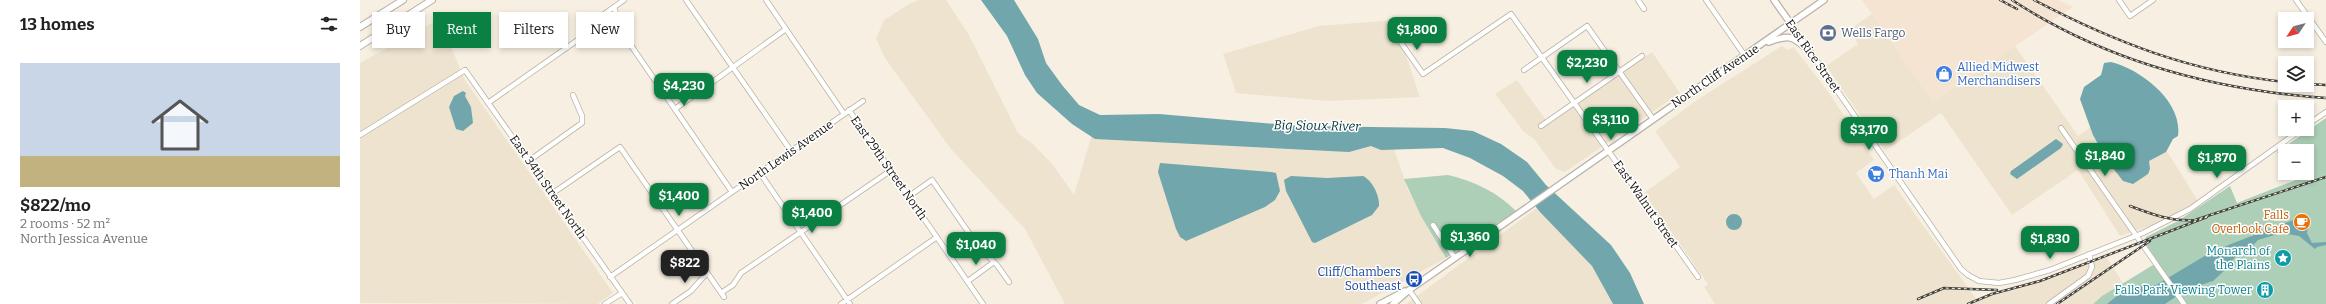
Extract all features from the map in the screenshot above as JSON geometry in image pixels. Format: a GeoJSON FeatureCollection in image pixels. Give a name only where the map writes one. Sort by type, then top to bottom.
{"type":"FeatureCollection","features":[{"type":"Feature","properties":{"kind":"highway"},"geometry":{"type":"LineString","coordinates":[[360,27],[403,0]]}},
{"type":"Feature","properties":{"kind":"highway"},"geometry":{"type":"LineString","coordinates":[[360,46],[432,0]]}},
{"type":"Feature","properties":{"kind":"main road","name":"East Rice Street"},"geometry":{"type":"LineString","coordinates":[[1774,0],[1791,24]]}},
{"type":"Feature","properties":{"kind":"main road","name":"North Cliff Avenue"},"geometry":{"type":"LineString","coordinates":[[1393,304],[1409,290],[1824,0]]}},
{"type":"Feature","properties":{"kind":"main road"},"geometry":{"type":"LineString","coordinates":[[1763,44],[1783,37],[1791,37],[1810,52]]}},
{"type":"Feature","properties":{"kind":"main road","name":"North Cliff Avenue"},"geometry":{"type":"LineString","coordinates":[[1380,304],[1409,290]]}},
{"type":"Feature","properties":{"kind":"street"},"geometry":{"type":"LineString","coordinates":[[488,103],[579,39],[614,7],[624,0]]}},
{"type":"Feature","properties":{"kind":"street"},"geometry":{"type":"LineString","coordinates":[[686,0],[791,151]]}},
{"type":"Feature","properties":{"kind":"street","name":"East 29th Street North"},"geometry":{"type":"LineString","coordinates":[[766,0],[844,114]]}},
{"type":"Feature","properties":{"kind":"street"},"geometry":{"type":"LineString","coordinates":[[1638,0],[1644,9]]}},
{"type":"Feature","properties":{"kind":"street"},"geometry":{"type":"LineString","coordinates":[[1706,0],[1745,56]]}},
{"type":"Feature","properties":{"kind":"street"},"geometry":{"type":"LineString","coordinates":[[2119,0],[2130,16],[2153,0]]}},
{"type":"Feature","properties":{"kind":"street"},"geometry":{"type":"LineString","coordinates":[[2296,0],[2324,36],[2326,42]]}},
{"type":"Feature","properties":{"kind":"street"},"geometry":{"type":"LineString","coordinates":[[614,7],[621,31],[732,192]]}},
{"type":"Feature","properties":{"kind":"street","name":"East Walnut Street"},"geometry":{"type":"LineString","coordinates":[[1397,37],[1423,74],[1511,14],[1698,277]]}},
{"type":"Feature","properties":{"kind":"street","name":"East Rice Street"},"geometry":{"type":"LineString","coordinates":[[1791,24],[1961,269],[1968,275],[1979,281],[2007,282],[2039,274],[2089,254]]}},
{"type":"Feature","properties":{"kind":"street"},"geometry":{"type":"LineString","coordinates":[[1524,70],[1587,26],[1653,119]]}},
{"type":"Feature","properties":{"kind":"street"},"geometry":{"type":"LineString","coordinates":[[675,109],[786,29]]}},
{"type":"Feature","properties":{"kind":"street"},"geometry":{"type":"LineString","coordinates":[[1541,126],[1642,56]]}},
{"type":"Feature","properties":{"kind":"street","name":"East 34th Street North"},"geometry":{"type":"LineString","coordinates":[[360,134],[465,70],[530,160],[630,304]]}},
{"type":"Feature","properties":{"kind":"street"},"geometry":{"type":"LineString","coordinates":[[530,160],[582,123],[582,116],[573,95]]}},
{"type":"Feature","properties":{"kind":"street","name":"North Lewis Avenue"},"geometry":{"type":"LineString","coordinates":[[610,277],[863,101]]}},
{"type":"Feature","properties":{"kind":"street","name":"East 29th Street North"},"geometry":{"type":"LineString","coordinates":[[849,110],[983,304]]}},
{"type":"Feature","properties":{"kind":"street"},"geometry":{"type":"LineString","coordinates":[[2314,121],[2326,112]]}},
{"type":"Feature","properties":{"kind":"street"},"geometry":{"type":"LineString","coordinates":[[2061,128],[2135,236],[2184,303]]}},
{"type":"Feature","properties":{"kind":"street"},"geometry":{"type":"LineString","coordinates":[[2049,304],[2088,276],[2092,267],[2089,254],[2161,225],[2186,212],[2292,136]]}},
{"type":"Feature","properties":{"kind":"street"},"geometry":{"type":"LineString","coordinates":[[553,193],[620,147],[723,295],[741,273],[890,171]]}},
{"type":"Feature","properties":{"kind":"street"},"geometry":{"type":"LineString","coordinates":[[760,173],[848,302]]}},
{"type":"Feature","properties":{"kind":"street"},"geometry":{"type":"LineString","coordinates":[[908,196],[932,180],[978,246],[994,262],[1009,282]]}},
{"type":"Feature","properties":{"kind":"street"},"geometry":{"type":"LineString","coordinates":[[1433,225],[1455,258]]}},
{"type":"Feature","properties":{"kind":"street"},"geometry":{"type":"LineString","coordinates":[[841,304],[848,302],[937,237]]}},
{"type":"Feature","properties":{"kind":"street"},"geometry":{"type":"LineString","coordinates":[[968,281],[994,262]]}},
{"type":"Feature","properties":{"kind":"street"},"geometry":{"type":"LineString","coordinates":[[672,304],[690,291],[707,274]]}},
{"type":"Feature","properties":{"kind":"street"},"geometry":{"type":"LineString","coordinates":[[1409,290],[1419,304]]}},
{"type":"Feature","properties":{"kind":"street"},"geometry":{"type":"LineString","coordinates":[[606,304],[622,293]]}},
{"type":"Feature","properties":{"kind":"shaded area"},"geometry":{"type":"Polygon","coordinates":[[[920,0],[946,0],[969,35],[1018,133],[1034,145],[1053,165],[1074,195],[1093,131],[1393,146],[1408,190],[1446,258],[1362,304],[1065,304],[1025,229],[951,149],[885,58],[876,39],[884,20],[911,3],[920,0]]]}},
{"type":"Feature","properties":{"kind":"shaded area","name":"Allied Midwest Merchandisers"},"geometry":{"type":"Polygon","coordinates":[[[1862,0],[2059,0],[2073,7],[1933,102],[1862,0]]]}},
{"type":"Feature","properties":{"kind":"shaded area"},"geometry":{"type":"Polygon","coordinates":[[[1872,14],[1933,102],[2015,46],[2078,136],[2092,126],[2150,124],[2198,201],[2165,221],[2120,236],[2078,170],[2012,215],[1941,113],[1885,151],[1826,66],[1858,44],[1849,30],[1872,14]]]}},
{"type":"Feature","properties":{"kind":"shaded area"},"geometry":{"type":"Polygon","coordinates":[[[1394,20],[1420,97],[1328,101],[1236,93],[1223,54],[1319,26],[1394,20]]]}},
{"type":"Feature","properties":{"kind":"shaded area"},"geometry":{"type":"Polygon","coordinates":[[[433,22],[433,48],[451,48],[465,80],[613,293],[598,304],[360,303],[360,63],[387,48],[425,48],[425,27],[433,22]]]}},
{"type":"Feature","properties":{"kind":"shaded area"},"geometry":{"type":"Polygon","coordinates":[[[1782,46],[1788,50],[1793,47],[1799,54],[1826,89],[1874,160],[1856,173],[1874,199],[1894,185],[1977,300],[2040,281],[2105,255],[2123,283],[2102,296],[2093,304],[1715,304],[1704,287],[1708,284],[1644,193],[1680,167],[1655,131],[1697,100],[1782,46]]]}},
{"type":"Feature","properties":{"kind":"shaded area"},"geometry":{"type":"Polygon","coordinates":[[[1652,52],[1680,93],[1565,172],[1556,169],[1534,139],[1524,132],[1495,94],[1517,80],[1549,124],[1652,52]]]}},
{"type":"Feature","properties":{"kind":"shaded area"},"geometry":{"type":"Polygon","coordinates":[[[1537,208],[1592,266],[1613,304],[1406,304],[1537,208]]]}},
{"type":"Feature","properties":{"kind":"green space"},"geometry":{"type":"Polygon","coordinates":[[[2326,118],[2326,304],[2093,304],[2102,296],[2158,262],[2144,241],[2146,237],[2178,221],[2230,186],[2237,203],[2296,180],[2314,180],[2314,144],[2289,144],[2300,136],[2314,136],[2314,126],[2326,118]]]}},
{"type":"Feature","properties":{"kind":"green space"},"geometry":{"type":"Polygon","coordinates":[[[1448,175],[1467,180],[1485,188],[1501,198],[1516,211],[1446,258],[1421,216],[1404,179],[1448,175]]]}},
{"type":"Feature","properties":{"kind":"water"},"geometry":{"type":"Polygon","coordinates":[[[981,0],[1014,0],[1038,39],[1046,63],[1062,85],[1079,105],[1100,115],[1159,114],[1299,126],[1445,128],[1473,131],[1501,144],[1527,162],[1546,185],[1611,245],[1630,273],[1644,304],[1613,304],[1592,266],[1540,212],[1523,191],[1503,176],[1470,158],[1443,148],[1381,150],[1371,146],[1349,152],[1095,139],[1072,124],[1037,93],[1025,75],[1007,36],[981,0]]]}},
{"type":"Feature","properties":{"kind":"water"},"geometry":{"type":"Polygon","coordinates":[[[2111,62],[2134,72],[2157,88],[2167,99],[2174,111],[2178,123],[2178,136],[2173,139],[2166,152],[2149,161],[2150,169],[2148,174],[2133,184],[2123,181],[2109,163],[2093,135],[2080,99],[2084,87],[2101,75],[2104,63],[2111,62]]]}},
{"type":"Feature","properties":{"kind":"water"},"geometry":{"type":"Polygon","coordinates":[[[463,91],[466,93],[465,96],[471,107],[473,123],[463,131],[456,129],[449,107],[454,96],[463,91]]]}},
{"type":"Feature","properties":{"kind":"water"},"geometry":{"type":"Polygon","coordinates":[[[2056,139],[2063,144],[2061,148],[2017,179],[2010,174],[2011,171],[2056,139]]]}},
{"type":"Feature","properties":{"kind":"water"},"geometry":{"type":"Polygon","coordinates":[[[1160,163],[1276,173],[1280,191],[1275,200],[1265,207],[1186,241],[1180,237],[1176,229],[1158,172],[1160,163]]]}},
{"type":"Feature","properties":{"kind":"water"},"geometry":{"type":"Polygon","coordinates":[[[1291,176],[1327,178],[1363,176],[1375,189],[1379,206],[1372,215],[1315,243],[1312,242],[1286,191],[1284,180],[1291,176]]]}},
{"type":"Feature","properties":{"kind":"water"},"geometry":{"type":"Polygon","coordinates":[[[1734,214],[1740,216],[1742,222],[1740,228],[1734,230],[1728,228],[1726,222],[1728,216],[1734,214]]]}},
{"type":"Feature","properties":{"kind":"water"},"geometry":{"type":"Polygon","coordinates":[[[2296,219],[2300,229],[2308,227],[2307,233],[2312,243],[2326,242],[2326,245],[2315,249],[2299,236],[2281,233],[2258,240],[2246,253],[2238,253],[2225,270],[2213,281],[2186,290],[2165,304],[2107,304],[2117,296],[2138,286],[2156,285],[2208,254],[2296,219]]]}},
{"type":"Feature","properties":{"kind":"railway"},"geometry":{"type":"LineString","coordinates":[[2000,0],[2017,9]]}},
{"type":"Feature","properties":{"kind":"railway"},"geometry":{"type":"LineString","coordinates":[[2012,0],[2048,22],[2085,40],[2124,56],[2163,69],[2202,80],[2243,88],[2326,98]]}},
{"type":"Feature","properties":{"kind":"railway"},"geometry":{"type":"LineString","coordinates":[[2034,0],[2095,30],[2155,53],[2218,71],[2278,81]]}},
{"type":"Feature","properties":{"kind":"railway"},"geometry":{"type":"LineString","coordinates":[[2314,84],[2326,85]]}},
{"type":"Feature","properties":{"kind":"railway"},"geometry":{"type":"LineString","coordinates":[[2130,206],[2170,219],[2195,220],[2326,177]]}},
{"type":"Feature","properties":{"kind":"railway"},"geometry":{"type":"LineString","coordinates":[[1968,304],[1992,294],[2040,281],[2207,217]]}},
{"type":"Feature","properties":{"kind":"railway"},"geometry":{"type":"LineString","coordinates":[[2057,304],[2150,241]]}},
{"type":"Feature","properties":{"kind":"railway"},"geometry":{"type":"LineString","coordinates":[[1918,299],[1944,288],[1997,290]]}},
{"type":"Feature","properties":{"kind":"place","name":"Wells Fargo"},"geometry":{"type":"Point","coordinates":[1828,33]}},
{"type":"Feature","properties":{"kind":"place","name":"Allied Midwest Merchandisers"},"geometry":{"type":"Point","coordinates":[1944,74]}},
{"type":"Feature","properties":{"kind":"place","name":"Thanh Mai"},"geometry":{"type":"Point","coordinates":[1876,174]}},
{"type":"Feature","properties":{"kind":"place","name":"Falls Overlook Cafe"},"geometry":{"type":"Point","coordinates":[2302,222]}},
{"type":"Feature","properties":{"kind":"place","name":"Monarch of the Plains"},"geometry":{"type":"Point","coordinates":[2283,258]}},
{"type":"Feature","properties":{"kind":"place","name":"Cliff/Chambers Southeast"},"geometry":{"type":"Point","coordinates":[1414,279]}},
{"type":"Feature","properties":{"kind":"place","name":"Falls Park Viewing Tower"},"geometry":{"type":"Point","coordinates":[2265,290]}},
{"type":"Feature","properties":{"kind":"water label","name":"Big Sioux River"},"geometry":{"type":"Point","coordinates":[1317,125]}}]}
